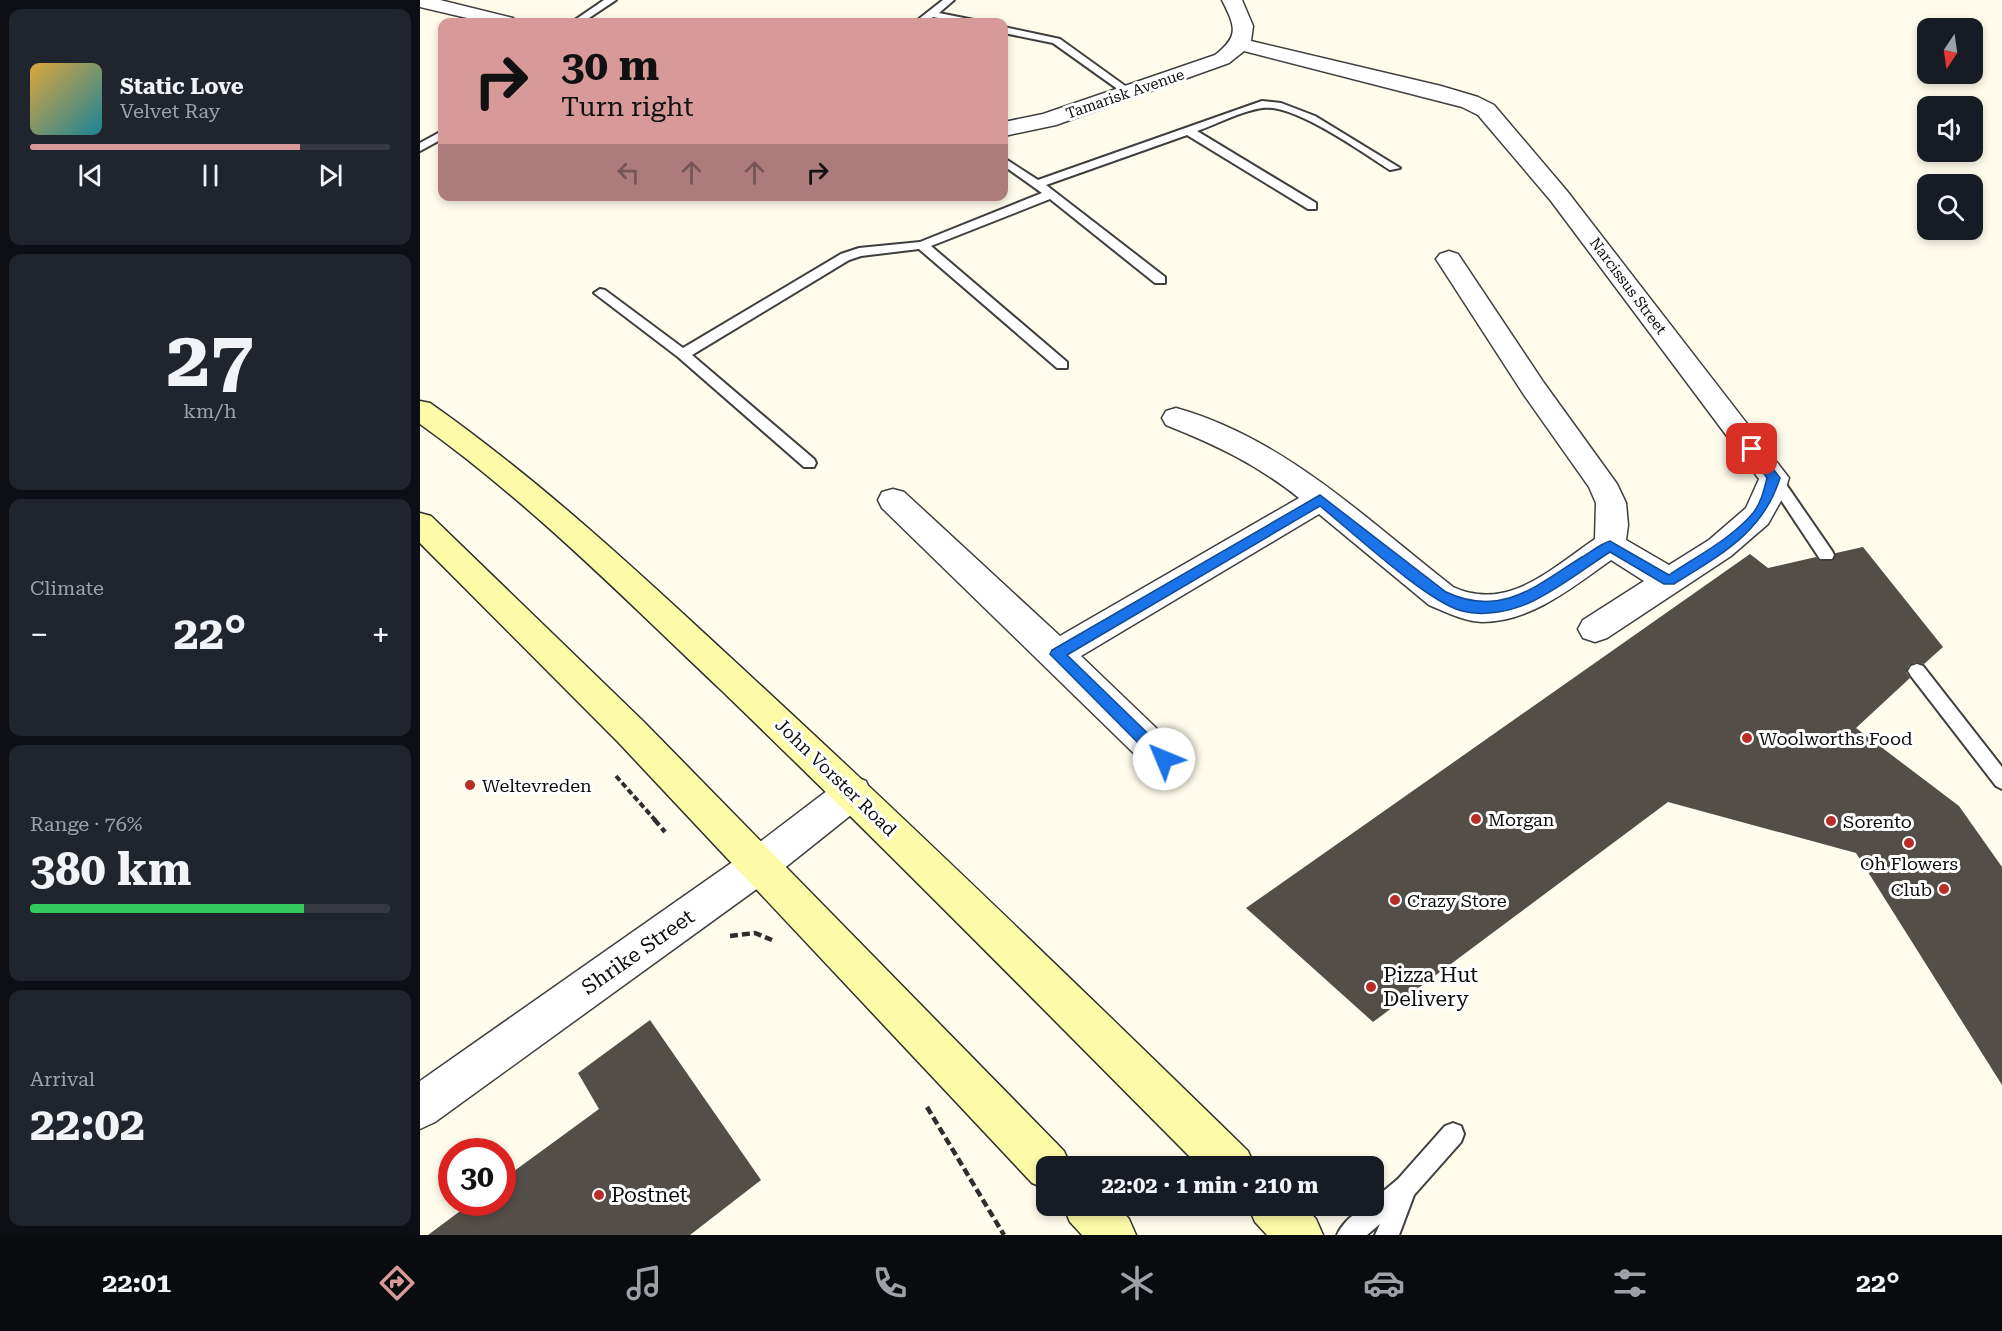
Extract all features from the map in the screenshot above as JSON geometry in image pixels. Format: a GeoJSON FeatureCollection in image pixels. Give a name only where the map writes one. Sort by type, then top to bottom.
{"type":"FeatureCollection","features":[{"type":"Feature","properties":{"kind":"main road","name":"John Vorster Road"},"geometry":{"type":"LineString","coordinates":[[420,410],[533,496],[853,792],[1221,1156]]}},
{"type":"Feature","properties":{"kind":"main road"},"geometry":{"type":"LineString","coordinates":[[420,524],[631,732],[1037,1156]]}},
{"type":"Feature","properties":{"kind":"main road"},"geometry":{"type":"LineString","coordinates":[[1076,1216],[1080,1235]]}},
{"type":"Feature","properties":{"kind":"main road"},"geometry":{"type":"LineString","coordinates":[[1095,1216],[1113,1235]]}},
{"type":"Feature","properties":{"kind":"main road"},"geometry":{"type":"LineString","coordinates":[[1281,1216],[1300,1235]]}},
{"type":"Feature","properties":{"kind":"street"},"geometry":{"type":"LineString","coordinates":[[1232,0],[1244,23],[1240,44]]}},
{"type":"Feature","properties":{"kind":"street"},"geometry":{"type":"LineString","coordinates":[[420,1],[490,18]]}},
{"type":"Feature","properties":{"kind":"street","name":"Tamarisk Avenue"},"geometry":{"type":"LineString","coordinates":[[1008,128],[1047,120],[1209,66],[1222,59],[1240,44]]}},
{"type":"Feature","properties":{"kind":"street","name":"Narcissus Street"},"geometry":{"type":"LineString","coordinates":[[1240,44],[1433,91],[1470,102],[1486,110],[1552,187],[1774,478]]}},
{"type":"Feature","properties":{"kind":"street"},"geometry":{"type":"LineString","coordinates":[[1176,418],[1257,453],[1283,469],[1441,596],[1463,606],[1501,606],[1530,597],[1610,546],[1613,525],[1611,503],[1602,484],[1534,389],[1449,259]]}},
{"type":"Feature","properties":{"kind":"street"},"geometry":{"type":"LineString","coordinates":[[1595,629],[1720,548],[1757,516],[1767,500],[1774,478]]}},
{"type":"Feature","properties":{"kind":"street"},"geometry":{"type":"LineString","coordinates":[[1057,654],[1320,499]]}},
{"type":"Feature","properties":{"kind":"street"},"geometry":{"type":"LineString","coordinates":[[893,500],[1057,654],[1164,759]]}},
{"type":"Feature","properties":{"kind":"street"},"geometry":{"type":"LineString","coordinates":[[1610,546],[1669,581]]}},
{"type":"Feature","properties":{"kind":"street","name":"Shrike Street"},"geometry":{"type":"LineString","coordinates":[[420,1107],[758,866],[853,792]]}},
{"type":"Feature","properties":{"kind":"lane"},"geometry":{"type":"LineString","coordinates":[[582,18],[611,0]]}},
{"type":"Feature","properties":{"kind":"lane"},"geometry":{"type":"LineString","coordinates":[[926,18],[949,0]]}},
{"type":"Feature","properties":{"kind":"lane"},"geometry":{"type":"LineString","coordinates":[[931,14],[950,18]]}},
{"type":"Feature","properties":{"kind":"lane"},"geometry":{"type":"LineString","coordinates":[[1008,31],[1056,41],[1066,46],[1130,93]]}},
{"type":"Feature","properties":{"kind":"lane"},"geometry":{"type":"LineString","coordinates":[[1035,185],[1262,104],[1281,105],[1298,111],[1394,168]]}},
{"type":"Feature","properties":{"kind":"lane"},"geometry":{"type":"LineString","coordinates":[[1189,131],[1312,206]]}},
{"type":"Feature","properties":{"kind":"lane"},"geometry":{"type":"LineString","coordinates":[[420,148],[438,137]]}},
{"type":"Feature","properties":{"kind":"lane"},"geometry":{"type":"LineString","coordinates":[[1008,164],[1051,194],[1160,280]]}},
{"type":"Feature","properties":{"kind":"lane"},"geometry":{"type":"LineString","coordinates":[[683,354],[845,257],[859,252],[922,245],[1051,194]]}},
{"type":"Feature","properties":{"kind":"lane"},"geometry":{"type":"LineString","coordinates":[[922,245],[1062,366]]}},
{"type":"Feature","properties":{"kind":"lane"},"geometry":{"type":"LineString","coordinates":[[600,293],[683,354],[809,464]]}},
{"type":"Feature","properties":{"kind":"lane"},"geometry":{"type":"LineString","coordinates":[[1774,478],[1827,555]]}},
{"type":"Feature","properties":{"kind":"lane"},"geometry":{"type":"LineString","coordinates":[[1917,671],[2002,781]]}},
{"type":"Feature","properties":{"kind":"lane"},"geometry":{"type":"LineString","coordinates":[[1349,1235],[1406,1187],[1453,1134]]}},
{"type":"Feature","properties":{"kind":"lane"},"geometry":{"type":"LineString","coordinates":[[1387,1235],[1406,1187]]}},
{"type":"Feature","properties":{"kind":"path"},"geometry":{"type":"LineString","coordinates":[[725,937],[755,933],[783,944]]}},
{"type":"Feature","properties":{"kind":"path"},"geometry":{"type":"LineString","coordinates":[[922,1101],[930,1110],[1004,1235]]}},
{"type":"Feature","properties":{"kind":"building"},"geometry":{"type":"Polygon","coordinates":[[[1863,547],[1943,647],[1924,664],[1916,662],[1909,665],[1906,672],[1910,678],[1856,728],[1959,806],[2002,867],[2002,1085],[1856,853],[1668,802],[1373,1022],[1246,908],[1750,554],[1768,568],[1816,557],[1820,561],[1832,561],[1836,553],[1863,547]]]}},
{"type":"Feature","properties":{"kind":"building"},"geometry":{"type":"Polygon","coordinates":[[[650,1020],[761,1180],[690,1235],[428,1235],[454,1216],[516,1216],[516,1170],[599,1109],[578,1073],[650,1020]]]}},
{"type":"Feature","properties":{"kind":"place","name":"Woolworths Food"},"geometry":{"type":"Point","coordinates":[1747,738]}},
{"type":"Feature","properties":{"kind":"place","name":"Weltevreden"},"geometry":{"type":"Point","coordinates":[470,785]}},
{"type":"Feature","properties":{"kind":"place","name":"Morgan"},"geometry":{"type":"Point","coordinates":[1476,819]}},
{"type":"Feature","properties":{"kind":"place","name":"Sorento"},"geometry":{"type":"Point","coordinates":[1831,821]}},
{"type":"Feature","properties":{"kind":"place","name":"Oh Flowers"},"geometry":{"type":"Point","coordinates":[1909,843]}},
{"type":"Feature","properties":{"kind":"place","name":"Club"},"geometry":{"type":"Point","coordinates":[1944,889]}},
{"type":"Feature","properties":{"kind":"place","name":"Crazy Store"},"geometry":{"type":"Point","coordinates":[1395,900]}},
{"type":"Feature","properties":{"kind":"place","name":"Pizza Hut Delivery"},"geometry":{"type":"Point","coordinates":[1371,987]}},
{"type":"Feature","properties":{"kind":"place","name":"Postnet"},"geometry":{"type":"Point","coordinates":[599,1195]}},
{"type":"Feature","properties":{"kind":"route"},"geometry":{"type":"LineString","coordinates":[[1164,759],[1057,654],[1320,499],[1441,596],[1463,606],[1483,608],[1501,606],[1530,597],[1610,546],[1669,581],[1720,548],[1757,516],[1767,500],[1774,478],[1752,449]]}}]}
